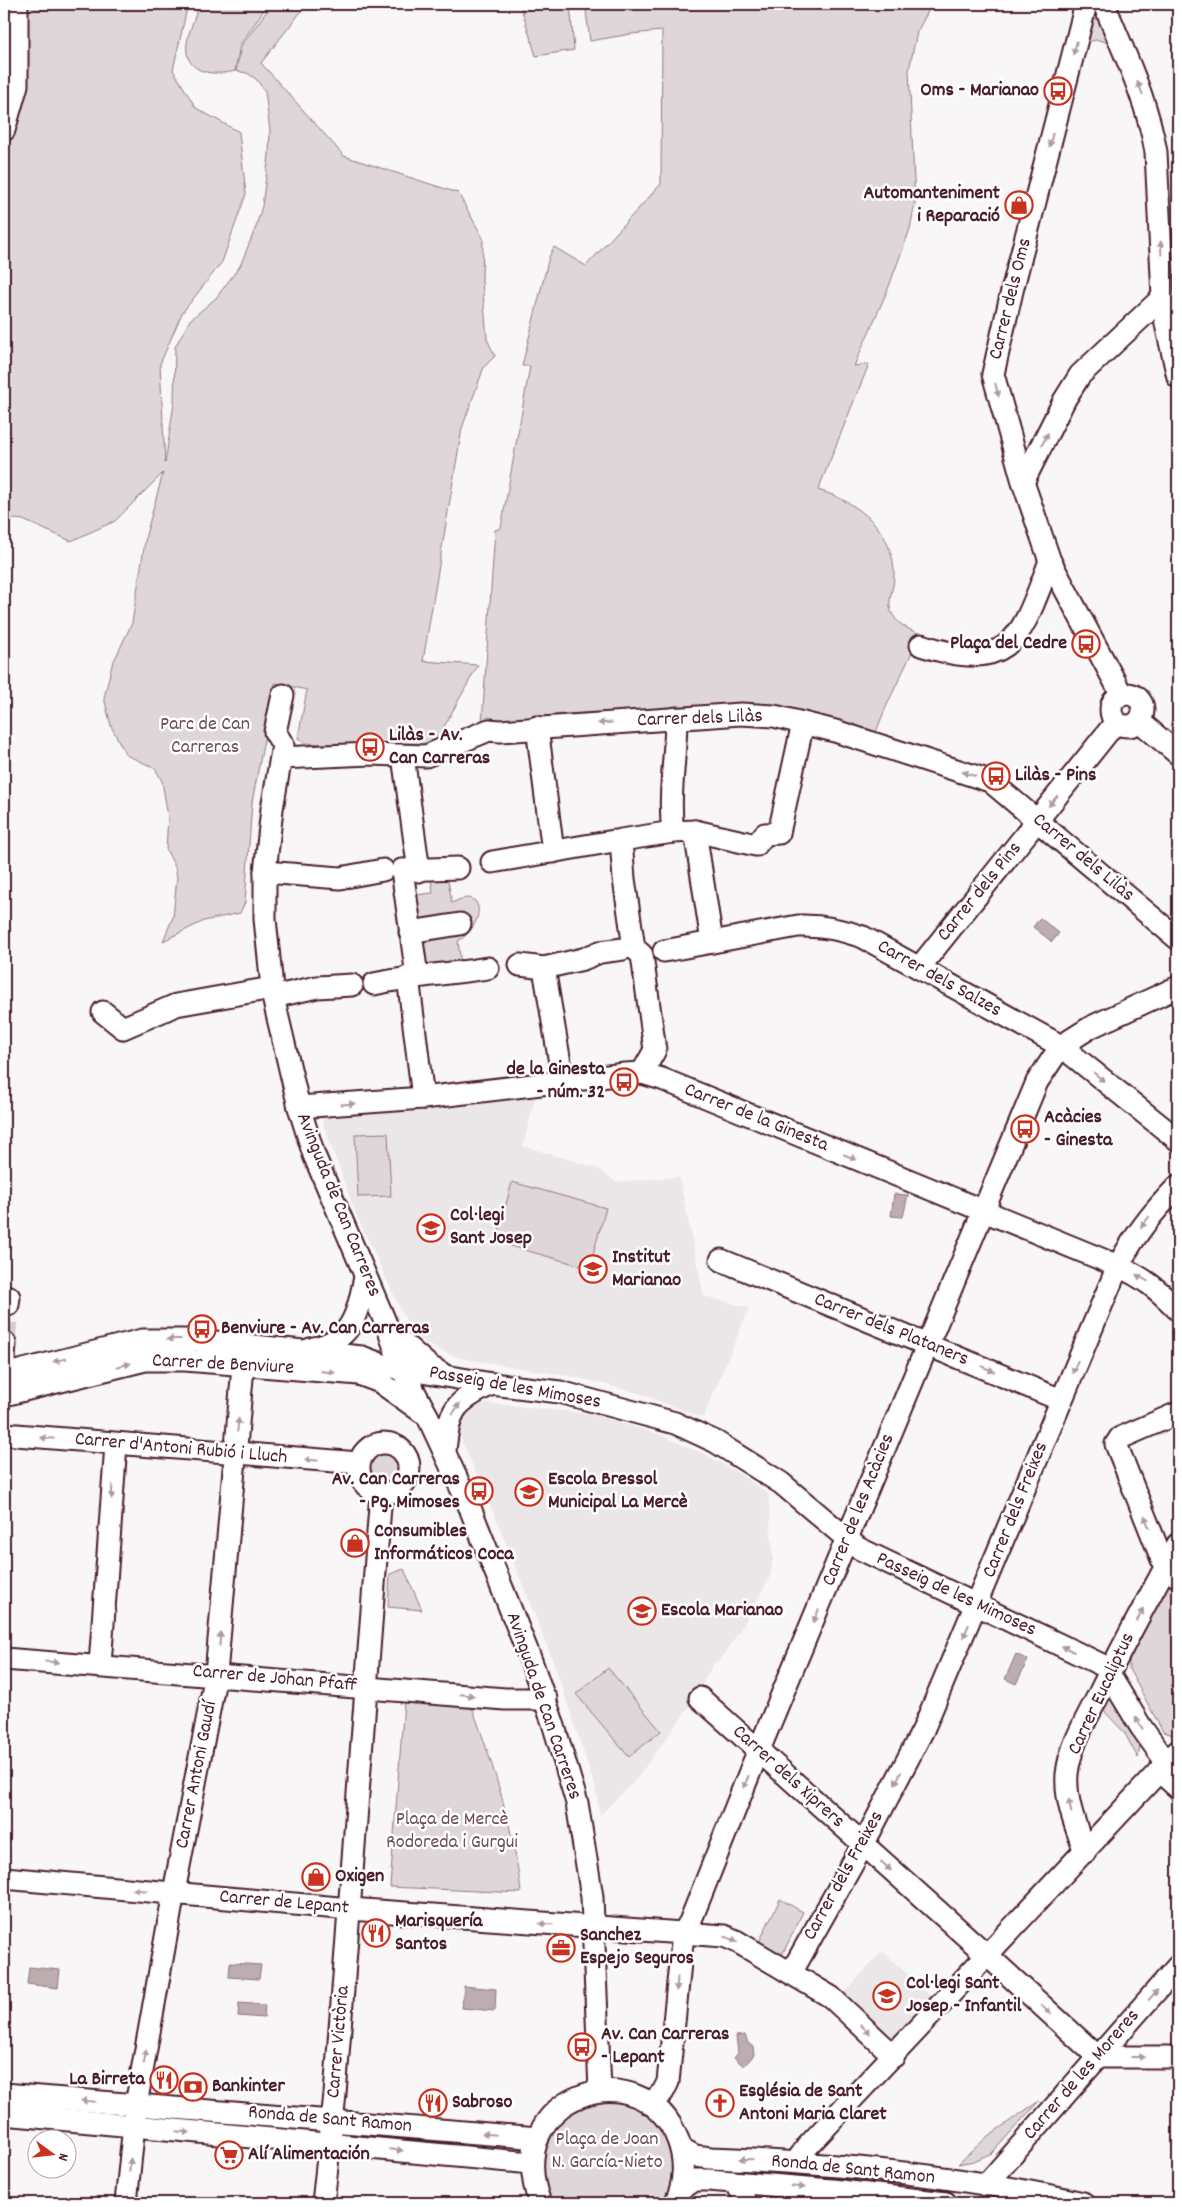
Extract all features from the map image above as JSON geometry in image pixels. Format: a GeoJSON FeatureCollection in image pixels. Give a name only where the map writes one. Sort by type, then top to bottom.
{"type":"FeatureCollection","features":[{"type":"Feature","properties":{"kind":"street"},"geometry":{"type":"LineString","coordinates":[[4,130],[17,85],[17,4]]}},
{"type":"Feature","properties":{"kind":"street","name":"Carrer dels Oms"},"geometry":{"type":"LineString","coordinates":[[1086,4],[994,364],[995,384],[1023,482],[1050,561],[1122,695]]}},
{"type":"Feature","properties":{"kind":"street"},"geometry":{"type":"LineString","coordinates":[[1104,4],[1143,96],[1153,135],[1163,297],[1166,324],[1178,377]]}},
{"type":"Feature","properties":{"kind":"street"},"geometry":{"type":"LineString","coordinates":[[1023,482],[1065,399],[1080,375],[1163,297]]}},
{"type":"Feature","properties":{"kind":"street"},"geometry":{"type":"LineString","coordinates":[[921,645],[948,654],[971,656],[992,652],[1008,644],[1021,631],[1027,621],[1050,561]]}},
{"type":"Feature","properties":{"kind":"street","name":"Avinguda de Can Carreres"},"geometry":{"type":"LineString","coordinates":[[283,695],[275,732],[284,745],[272,809],[265,872],[265,919],[273,992],[299,1107],[314,1155],[389,1331],[394,1367],[428,1416],[445,1451],[468,1503],[546,1699],[577,1803],[592,1897],[595,1928],[597,2045],[600,2091]]}},
{"type":"Feature","properties":{"kind":"street"},"geometry":{"type":"LineString","coordinates":[[1122,695],[1132,695],[1141,701],[1143,711],[1139,721],[1131,726],[1121,725],[1116,722],[1113,718],[1112,707],[1117,698],[1122,695]]}},
{"type":"Feature","properties":{"kind":"street","name":"Carrer dels Lilàs"},"geometry":{"type":"LineString","coordinates":[[281,758],[370,754],[426,756],[489,730],[500,731],[741,714],[774,716],[834,731],[990,781],[1178,939]]}},
{"type":"Feature","properties":{"kind":"street"},"geometry":{"type":"LineString","coordinates":[[672,832],[670,810],[676,748],[676,718]]}},
{"type":"Feature","properties":{"kind":"street"},"geometry":{"type":"LineString","coordinates":[[1139,721],[1178,754]]}},
{"type":"Feature","properties":{"kind":"street","name":"Carrer dels Pins"},"geometry":{"type":"LineString","coordinates":[[919,968],[1116,722]]}},
{"type":"Feature","properties":{"kind":"street"},"geometry":{"type":"LineString","coordinates":[[492,862],[672,832],[695,831],[756,845],[765,834],[776,834],[781,830],[803,723]]}},
{"type":"Feature","properties":{"kind":"street"},"geometry":{"type":"LineString","coordinates":[[537,727],[553,852]]}},
{"type":"Feature","properties":{"kind":"street"},"geometry":{"type":"LineString","coordinates":[[403,756],[401,870],[410,932],[412,976],[424,1098]]}},
{"type":"Feature","properties":{"kind":"street"},"geometry":{"type":"LineString","coordinates":[[695,831],[712,942]]}},
{"type":"Feature","properties":{"kind":"street"},"geometry":{"type":"LineString","coordinates":[[618,841],[634,948],[642,955],[655,1050],[642,1074]]}},
{"type":"Feature","properties":{"kind":"street"},"geometry":{"type":"LineString","coordinates":[[265,872],[340,878],[401,870],[458,868]]}},
{"type":"Feature","properties":{"kind":"street"},"geometry":{"type":"LineString","coordinates":[[410,932],[460,924]]}},
{"type":"Feature","properties":{"kind":"street","name":"Carrer dels Salzes"},"geometry":{"type":"LineString","coordinates":[[664,951],[798,926],[830,927],[863,937],[1061,1046],[1178,1140]]}},
{"type":"Feature","properties":{"kind":"street"},"geometry":{"type":"LineString","coordinates":[[520,965],[544,968],[583,959],[600,952],[623,949]]}},
{"type":"Feature","properties":{"kind":"street"},"geometry":{"type":"LineString","coordinates":[[374,984],[412,976],[443,976],[488,968]]}},
{"type":"Feature","properties":{"kind":"street"},"geometry":{"type":"LineString","coordinates":[[544,968],[563,1081]]}},
{"type":"Feature","properties":{"kind":"street"},"geometry":{"type":"LineString","coordinates":[[103,1012],[123,1028],[176,1005],[317,987],[352,986]]}},
{"type":"Feature","properties":{"kind":"street","name":"Carrer de les Acàcies"},"geometry":{"type":"LineString","coordinates":[[650,2104],[663,2092],[668,2082],[683,1932],[690,1922],[759,1750],[1037,1082],[1061,1046],[1091,1027],[1178,987]]}},
{"type":"Feature","properties":{"kind":"street","name":"Carrer de la Ginesta"},"geometry":{"type":"LineString","coordinates":[[299,1107],[424,1098],[563,1081],[642,1074],[662,1079],[1118,1266],[1142,1277],[1178,1310]]}},
{"type":"Feature","properties":{"kind":"street","name":"Carrer dels Freixes"},"geometry":{"type":"LineString","coordinates":[[791,1973],[923,1730],[1118,1266],[1147,1218],[1178,1186]]}},
{"type":"Feature","properties":{"kind":"street","name":"Carrer dels Plataners"},"geometry":{"type":"LineString","coordinates":[[721,1260],[1061,1400]]}},
{"type":"Feature","properties":{"kind":"street","name":"Carrer de Benviure"},"geometry":{"type":"LineString","coordinates":[[4,1395],[145,1360],[185,1360],[303,1350],[327,1345],[339,1338],[350,1326],[358,1312],[365,1277]]}},
{"type":"Feature","properties":{"kind":"street","name":"Avinguda de Can Carreres"},"geometry":{"type":"LineString","coordinates":[[389,1331],[429,1366],[448,1377]]}},
{"type":"Feature","properties":{"kind":"street","name":"Carrer de Benviure"},"geometry":{"type":"LineString","coordinates":[[4,1375],[142,1340],[174,1339],[245,1354],[359,1374],[394,1367]]}},
{"type":"Feature","properties":{"kind":"street","name":"Carrer de Benviure"},"geometry":{"type":"LineString","coordinates":[[303,1350],[362,1357],[394,1367]]}},
{"type":"Feature","properties":{"kind":"street","name":"Carrer Antoni Gaudí"},"geometry":{"type":"LineString","coordinates":[[126,2203],[136,2105],[174,1892],[216,1674],[245,1354]]}},
{"type":"Feature","properties":{"kind":"street","name":"Passeig de les Mimoses"},"geometry":{"type":"LineString","coordinates":[[394,1367],[492,1384],[560,1392],[675,1423],[724,1446],[781,1483],[858,1548],[1104,1666],[1141,1727],[1168,1762],[1178,1788]]}},
{"type":"Feature","properties":{"kind":"street","name":"Avinguda de Can Carreres"},"geometry":{"type":"LineString","coordinates":[[359,1374],[380,1382],[428,1416]]}},
{"type":"Feature","properties":{"kind":"street"},"geometry":{"type":"LineString","coordinates":[[445,1451],[448,1426],[457,1406],[466,1398],[492,1384]]}},
{"type":"Feature","properties":{"kind":"street"},"geometry":{"type":"LineString","coordinates":[[1172,1572],[1116,1442],[1120,1438],[1178,1413]]}},
{"type":"Feature","properties":{"kind":"street","name":"Carrer d'Antoni Rubió i Lluch"},"geometry":{"type":"LineString","coordinates":[[4,1434],[359,1463]]}},
{"type":"Feature","properties":{"kind":"street"},"geometry":{"type":"LineString","coordinates":[[384,1442],[402,1450],[409,1464],[406,1480],[394,1491],[381,1493],[371,1490],[364,1484],[360,1477],[359,1463],[362,1455],[368,1448],[384,1442]]}},
{"type":"Feature","properties":{"kind":"street"},"geometry":{"type":"LineString","coordinates":[[100,1665],[116,1444]]}},
{"type":"Feature","properties":{"kind":"street","name":"Carrer Victòria"},"geometry":{"type":"LineString","coordinates":[[323,2203],[330,2145],[350,1909],[381,1493]]}},
{"type":"Feature","properties":{"kind":"street","name":"Carrer Eucaliptus"},"geometry":{"type":"LineString","coordinates":[[1085,1852],[1069,1806],[1068,1773],[1079,1734],[1109,1674],[1172,1572],[1178,1544]]}},
{"type":"Feature","properties":{"kind":"street","name":"Carrer de Johan Pfaff"},"geometry":{"type":"LineString","coordinates":[[4,1659],[216,1674],[505,1699],[546,1699]]}},
{"type":"Feature","properties":{"kind":"street","name":"Carrer dels Xiprers"},"geometry":{"type":"LineString","coordinates":[[700,1698],[988,1956],[1098,2058]]}},
{"type":"Feature","properties":{"kind":"street"},"geometry":{"type":"LineString","coordinates":[[796,2162],[807,2147],[1168,1762]]}},
{"type":"Feature","properties":{"kind":"street","name":"Carrer de Lepant"},"geometry":{"type":"LineString","coordinates":[[4,1878],[350,1909],[595,1928],[683,1932],[730,1938],[830,1997],[894,2056]]}},
{"type":"Feature","properties":{"kind":"street","name":"Carrer de les Moreres"},"geometry":{"type":"LineString","coordinates":[[986,2184],[1178,1966]]}},
{"type":"Feature","properties":{"kind":"street"},"geometry":{"type":"LineString","coordinates":[[1098,2058],[1178,2057]]}},
{"type":"Feature","properties":{"kind":"street"},"geometry":{"type":"LineString","coordinates":[[540,2203],[533,2184],[532,2163],[538,2138],[546,2122],[562,2106],[580,2096],[600,2091],[630,2094],[650,2104],[668,2120],[682,2149],[684,2168],[678,2195]]}},
{"type":"Feature","properties":{"kind":"street","name":"Ronda de Sant Ramon"},"geometry":{"type":"LineString","coordinates":[[4,2094],[538,2138]]}},
{"type":"Feature","properties":{"kind":"street","name":"Ronda de Sant Ramon"},"geometry":{"type":"LineString","coordinates":[[4,2114],[532,2163]]}},
{"type":"Feature","properties":{"kind":"street","name":"Ronda de Sant Ramon"},"geometry":{"type":"LineString","coordinates":[[682,2149],[695,2156],[711,2158],[835,2164],[986,2184],[1083,2203]]}},
{"type":"Feature","properties":{"kind":"street","name":"Ronda de Sant Ramon"},"geometry":{"type":"LineString","coordinates":[[678,2195],[695,2180],[832,2190],[946,2203]]}},
{"type":"Feature","properties":{"kind":"street"},"geometry":{"type":"LineString","coordinates":[[734,2182],[742,2192],[744,2203]]}},
{"type":"Feature","properties":{"kind":"shaded area"},"geometry":{"type":"Polygon","coordinates":[[[1040,918],[1059,933],[1052,942],[1033,927],[1040,918]]]}},
{"type":"Feature","properties":{"kind":"shaded area"},"geometry":{"type":"Polygon","coordinates":[[[536,1094],[523,1146],[597,1168],[616,1182],[679,1177],[704,1296],[749,1308],[703,1418],[642,1394],[585,1379],[456,1357],[420,1339],[406,1321],[356,1214],[320,1115],[536,1094]]]}},
{"type":"Feature","properties":{"kind":"shaded area"},"geometry":{"type":"Polygon","coordinates":[[[894,1194],[908,1195],[903,1217],[891,1216],[894,1194]]]}},
{"type":"Feature","properties":{"kind":"shaded area","name":"Escola Marianao"},"geometry":{"type":"Polygon","coordinates":[[[486,1403],[591,1414],[657,1434],[706,1455],[743,1476],[768,1494],[773,1558],[770,1576],[742,1627],[719,1662],[715,1661],[691,1704],[635,1781],[600,1815],[595,1786],[554,1663],[495,1516],[461,1439],[460,1429],[465,1415],[471,1408],[486,1403]]]}},
{"type":"Feature","properties":{"kind":"shaded area"},"geometry":{"type":"Polygon","coordinates":[[[1016,1654],[1028,1660],[1016,1684],[1005,1679],[1016,1654]]]}},
{"type":"Feature","properties":{"kind":"shaded area","name":"Col·legi Sant Josep - Infantil"},"geometry":{"type":"Polygon","coordinates":[[[882,1951],[932,1997],[892,2042],[842,1996],[882,1951]]]}},
{"type":"Feature","properties":{"kind":"shaded area"},"geometry":{"type":"Polygon","coordinates":[[[230,1963],[261,1965],[259,1979],[229,1977],[230,1963]]]}},
{"type":"Feature","properties":{"kind":"shaded area"},"geometry":{"type":"Polygon","coordinates":[[[29,1967],[60,1970],[58,1988],[27,1984],[29,1967]]]}},
{"type":"Feature","properties":{"kind":"shaded area"},"geometry":{"type":"Polygon","coordinates":[[[464,1986],[496,1989],[495,2011],[462,2008],[464,1986]]]}},
{"type":"Feature","properties":{"kind":"shaded area"},"geometry":{"type":"Polygon","coordinates":[[[239,2003],[265,2005],[264,2018],[238,2016],[239,2003]]]}},
{"type":"Feature","properties":{"kind":"shaded area"},"geometry":{"type":"Polygon","coordinates":[[[745,2035],[748,2043],[753,2047],[754,2055],[744,2066],[734,2058],[738,2053],[736,2036],[745,2035]]]}},
{"type":"Feature","properties":{"kind":"green space","name":"Parc de Can Carreras"},"geometry":{"type":"Polygon","coordinates":[[[4,4],[188,4],[173,70],[196,108],[239,132],[246,194],[222,262],[182,313],[160,364],[165,463],[174,403],[175,347],[190,320],[216,298],[240,266],[256,227],[262,206],[269,155],[270,131],[265,91],[256,79],[247,73],[236,71],[241,46],[272,4],[307,4],[261,63],[344,156],[458,193],[483,238],[482,281],[487,339],[495,356],[484,367],[462,428],[423,661],[478,665],[435,743],[409,748],[304,743],[298,738],[307,690],[275,683],[252,802],[245,902],[240,913],[204,921],[163,941],[173,917],[177,877],[175,867],[166,849],[168,817],[162,781],[155,768],[126,755],[111,726],[104,698],[112,665],[132,623],[146,535],[163,473],[115,521],[71,541],[23,520],[4,518],[4,4]]]}},
{"type":"Feature","properties":{"kind":"green space"},"geometry":{"type":"Polygon","coordinates":[[[199,4],[268,4],[240,45],[235,71],[225,73],[207,72],[192,65],[188,58],[188,37],[199,4]]]}},
{"type":"Feature","properties":{"kind":"green space"},"geometry":{"type":"Polygon","coordinates":[[[520,4],[570,4],[574,50],[536,56],[520,4]]]}},
{"type":"Feature","properties":{"kind":"green space"},"geometry":{"type":"Polygon","coordinates":[[[585,4],[932,4],[917,32],[909,70],[915,203],[910,229],[888,289],[854,366],[869,364],[818,490],[847,502],[872,521],[881,532],[893,561],[894,581],[890,603],[891,611],[899,623],[920,634],[875,735],[729,706],[563,714],[482,724],[495,530],[501,528],[530,366],[522,366],[549,257],[554,247],[586,266],[661,184],[662,31],[590,41],[585,4]]]}},
{"type":"Feature","properties":{"kind":"green space"},"geometry":{"type":"Polygon","coordinates":[[[1093,19],[1098,20],[1100,23],[1110,45],[1098,40],[1086,43],[1093,19]]]}},
{"type":"Feature","properties":{"kind":"green space"},"geometry":{"type":"Polygon","coordinates":[[[447,875],[452,903],[463,899],[471,899],[476,902],[478,909],[477,917],[474,926],[458,941],[461,965],[418,970],[407,896],[433,893],[431,878],[447,875]]]}},
{"type":"Feature","properties":{"kind":"green space"},"geometry":{"type":"Polygon","coordinates":[[[388,1133],[391,1196],[358,1197],[355,1134],[388,1133]]]}},
{"type":"Feature","properties":{"kind":"green space"},"geometry":{"type":"Polygon","coordinates":[[[512,1182],[606,1208],[589,1268],[496,1242],[512,1182]]]}},
{"type":"Feature","properties":{"kind":"green space"},"geometry":{"type":"Polygon","coordinates":[[[385,1452],[396,1456],[400,1467],[396,1478],[385,1482],[374,1478],[370,1467],[374,1456],[385,1452]]]}},
{"type":"Feature","properties":{"kind":"green space"},"geometry":{"type":"Polygon","coordinates":[[[1178,1563],[1177,1736],[1163,1732],[1129,1669],[1129,1653],[1178,1563]]]}},
{"type":"Feature","properties":{"kind":"green space"},"geometry":{"type":"Polygon","coordinates":[[[404,1569],[422,1610],[388,1607],[390,1574],[404,1569]]]}},
{"type":"Feature","properties":{"kind":"green space"},"geometry":{"type":"Polygon","coordinates":[[[608,1668],[661,1731],[629,1757],[576,1694],[608,1668]]]}},
{"type":"Feature","properties":{"kind":"green space"},"geometry":{"type":"Polygon","coordinates":[[[1110,1694],[1141,1739],[1138,1758],[1124,1732],[1101,1708],[1110,1694]]]}},
{"type":"Feature","properties":{"kind":"green space","name":"Plaça de Mercè Rodoreda i Gurgui"},"geometry":{"type":"Polygon","coordinates":[[[404,1702],[472,1707],[502,1799],[518,1869],[521,1893],[390,1887],[404,1702]]]}},
{"type":"Feature","properties":{"kind":"green space"},"geometry":{"type":"Polygon","coordinates":[[[780,1899],[803,1912],[781,1957],[758,1944],[780,1899]]]}},
{"type":"Feature","properties":{"kind":"green space","name":"Plaça de Joan N. García-Nieto"},"geometry":{"type":"Polygon","coordinates":[[[603,2100],[627,2103],[640,2109],[660,2127],[667,2139],[673,2165],[672,2178],[669,2191],[662,2203],[553,2203],[551,2200],[546,2187],[543,2162],[549,2136],[565,2117],[589,2104],[603,2100]]]}},
{"type":"Feature","properties":{"kind":"green space"},"geometry":{"type":"Polygon","coordinates":[[[1039,2101],[992,2153],[974,2161],[958,2164],[988,2136],[1039,2101]]]}},
{"type":"Feature","properties":{"kind":"tunnel"},"geometry":{"type":"LineString","coordinates":[[5,1343],[8,1305]]}},
{"type":"Feature","properties":{"kind":"place","name":"Oms - Marianao"},"geometry":{"type":"Point","coordinates":[1058,91]}},
{"type":"Feature","properties":{"kind":"place","name":"Automanteniment i Reparació"},"geometry":{"type":"Point","coordinates":[1019,205]}},
{"type":"Feature","properties":{"kind":"place","name":"Plaça del Cedre"},"geometry":{"type":"Point","coordinates":[1086,644]}},
{"type":"Feature","properties":{"kind":"place","name":"Lilàs - Av. Can Carreras"},"geometry":{"type":"Point","coordinates":[370,747]}},
{"type":"Feature","properties":{"kind":"place","name":"Lilàs - Pins"},"geometry":{"type":"Point","coordinates":[996,776]}},
{"type":"Feature","properties":{"kind":"place","name":"de la Ginesta - núm. 32"},"geometry":{"type":"Point","coordinates":[624,1082]}},
{"type":"Feature","properties":{"kind":"place","name":"Acàcies - Ginesta"},"geometry":{"type":"Point","coordinates":[1025,1129]}},
{"type":"Feature","properties":{"kind":"place","name":"Col·legi Sant Josep"},"geometry":{"type":"Point","coordinates":[431,1228]}},
{"type":"Feature","properties":{"kind":"place","name":"Institut Marianao"},"geometry":{"type":"Point","coordinates":[593,1269]}},
{"type":"Feature","properties":{"kind":"place","name":"Benviure - Av. Can Carreras"},"geometry":{"type":"Point","coordinates":[202,1329]}},
{"type":"Feature","properties":{"kind":"place","name":"Av. Can Carreras - Pg. Mimoses"},"geometry":{"type":"Point","coordinates":[479,1491]}},
{"type":"Feature","properties":{"kind":"place","name":"Escola Bressol Municipal La Mercè"},"geometry":{"type":"Point","coordinates":[529,1492]}},
{"type":"Feature","properties":{"kind":"place","name":"Consumibles Informáticos Coca"},"geometry":{"type":"Point","coordinates":[355,1543]}},
{"type":"Feature","properties":{"kind":"place","name":"Escola Marianao"},"geometry":{"type":"Point","coordinates":[642,1611]}},
{"type":"Feature","properties":{"kind":"place","name":"Oxigen"},"geometry":{"type":"Point","coordinates":[316,1877]}},
{"type":"Feature","properties":{"kind":"place","name":"Marisquería Santos"},"geometry":{"type":"Point","coordinates":[376,1933]}},
{"type":"Feature","properties":{"kind":"place","name":"Sanchez Espejo Seguros"},"geometry":{"type":"Point","coordinates":[561,1948]}},
{"type":"Feature","properties":{"kind":"place","name":"Col·legi Sant Josep - Infantil"},"geometry":{"type":"Point","coordinates":[887,1996]}},
{"type":"Feature","properties":{"kind":"place","name":"Av. Can Carreras - Lepant"},"geometry":{"type":"Point","coordinates":[582,2047]}},
{"type":"Feature","properties":{"kind":"place","name":"La Birreta"},"geometry":{"type":"Point","coordinates":[164,2080]}},
{"type":"Feature","properties":{"kind":"place","name":"Bankinter"},"geometry":{"type":"Point","coordinates":[193,2087]}},
{"type":"Feature","properties":{"kind":"place","name":"Sabroso"},"geometry":{"type":"Point","coordinates":[433,2103]}},
{"type":"Feature","properties":{"kind":"place","name":"Església de Sant Antoni Maria Claret"},"geometry":{"type":"Point","coordinates":[720,2103]}},
{"type":"Feature","properties":{"kind":"place","name":"Alí Alimentación"},"geometry":{"type":"Point","coordinates":[229,2155]}}]}
